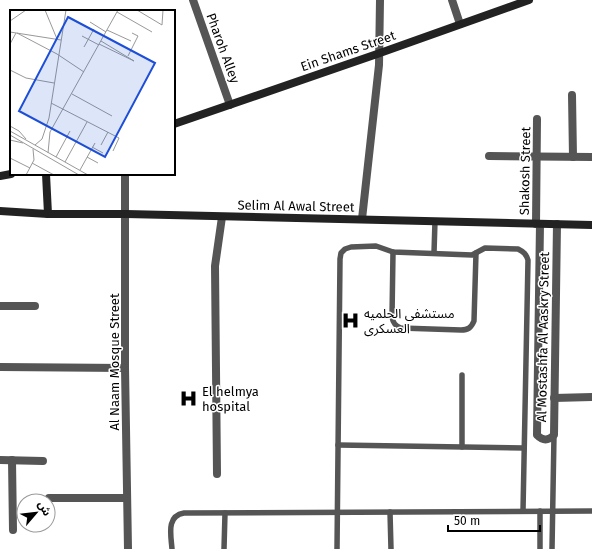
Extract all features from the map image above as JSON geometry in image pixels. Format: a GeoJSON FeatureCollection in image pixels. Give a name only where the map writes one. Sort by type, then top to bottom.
{"type":"FeatureCollection","features":[{"type":"Feature","properties":{"kind":"street","name":"Pharoh Alley"},"geometry":{"type":"LineString","coordinates":[[193,0],[230,105]]}},
{"type":"Feature","properties":{"kind":"street"},"geometry":{"type":"LineString","coordinates":[[362,219],[380,53],[380,0]]}},
{"type":"Feature","properties":{"kind":"street","name":"Ein Shams Street"},"geometry":{"type":"LineString","coordinates":[[175,124],[529,0]]}},
{"type":"Feature","properties":{"kind":"street"},"geometry":{"type":"LineString","coordinates":[[454,2],[460,24]]}},
{"type":"Feature","properties":{"kind":"street"},"geometry":{"type":"LineString","coordinates":[[572,95],[572,157]]}},
{"type":"Feature","properties":{"kind":"street","name":"Shakosh Street"},"geometry":{"type":"LineString","coordinates":[[537,119],[538,224]]}},
{"type":"Feature","properties":{"kind":"street"},"geometry":{"type":"LineString","coordinates":[[489,156],[592,157]]}},
{"type":"Feature","properties":{"kind":"street"},"geometry":{"type":"LineString","coordinates":[[0,176],[10,174]]}},
{"type":"Feature","properties":{"kind":"street"},"geometry":{"type":"LineString","coordinates":[[46,175],[48,214]]}},
{"type":"Feature","properties":{"kind":"street","name":"Al Naam Mosque Street"},"geometry":{"type":"LineString","coordinates":[[126,175],[125,368],[128,549]]}},
{"type":"Feature","properties":{"kind":"street","name":"Selim Al Awal Street"},"geometry":{"type":"LineString","coordinates":[[0,212],[592,225]]}},
{"type":"Feature","properties":{"kind":"street"},"geometry":{"type":"LineString","coordinates":[[217,474],[215,266],[222,217]]}},
{"type":"Feature","properties":{"kind":"street","name":"Al Mostashfa Al Aaskry Street"},"geometry":{"type":"LineString","coordinates":[[538,224],[537,436],[546,440],[550,439],[554,435],[557,224]]}},
{"type":"Feature","properties":{"kind":"street"},"geometry":{"type":"LineString","coordinates":[[0,306],[35,306]]}},
{"type":"Feature","properties":{"kind":"street"},"geometry":{"type":"LineString","coordinates":[[0,367],[125,368]]}},
{"type":"Feature","properties":{"kind":"street"},"geometry":{"type":"LineString","coordinates":[[554,398],[592,397]]}},
{"type":"Feature","properties":{"kind":"street"},"geometry":{"type":"LineString","coordinates":[[0,460],[43,461]]}},
{"type":"Feature","properties":{"kind":"street"},"geometry":{"type":"LineString","coordinates":[[12,460],[13,530]]}},
{"type":"Feature","properties":{"kind":"street"},"geometry":{"type":"LineString","coordinates":[[56,498],[127,498]]}},
{"type":"Feature","properties":{"kind":"lane"},"geometry":{"type":"LineString","coordinates":[[434,253],[435,221]]}},
{"type":"Feature","properties":{"kind":"lane"},"geometry":{"type":"LineString","coordinates":[[337,549],[340,259],[341,253],[345,249],[351,247],[376,246],[393,252],[472,255],[485,248],[518,249],[523,251],[526,255],[528,260],[522,511]]}},
{"type":"Feature","properties":{"kind":"lane"},"geometry":{"type":"LineString","coordinates":[[393,252],[392,322],[401,328],[461,330],[467,330],[472,326],[474,321],[476,254]]}},
{"type":"Feature","properties":{"kind":"lane"},"geometry":{"type":"LineString","coordinates":[[462,375],[462,447]]}},
{"type":"Feature","properties":{"kind":"lane"},"geometry":{"type":"LineString","coordinates":[[552,549],[554,435]]}},
{"type":"Feature","properties":{"kind":"lane"},"geometry":{"type":"LineString","coordinates":[[338,445],[524,448]]}},
{"type":"Feature","properties":{"kind":"lane"},"geometry":{"type":"LineString","coordinates":[[540,511],[540,549]]}},
{"type":"Feature","properties":{"kind":"lane"},"geometry":{"type":"LineString","coordinates":[[172,549],[171,525],[173,518],[178,514],[592,511]]}},
{"type":"Feature","properties":{"kind":"lane"},"geometry":{"type":"LineString","coordinates":[[390,512],[391,549]]}},
{"type":"Feature","properties":{"kind":"lane"},"geometry":{"type":"LineString","coordinates":[[224,549],[225,513]]}},
{"type":"Feature","properties":{"kind":"place","name":"مستشفى الحلميه العسكرى"},"geometry":{"type":"Point","coordinates":[351,320]}},
{"type":"Feature","properties":{"kind":"place","name":"El helmya hospital"},"geometry":{"type":"Point","coordinates":[189,398]}}]}
